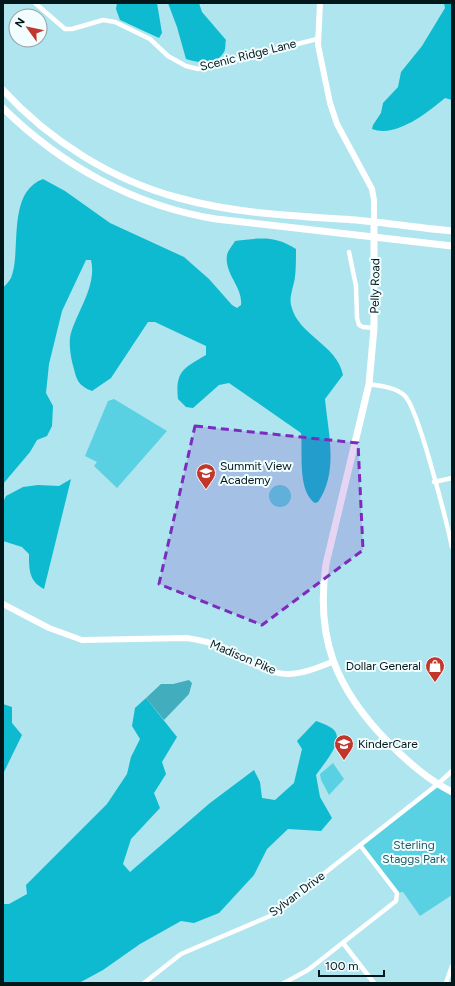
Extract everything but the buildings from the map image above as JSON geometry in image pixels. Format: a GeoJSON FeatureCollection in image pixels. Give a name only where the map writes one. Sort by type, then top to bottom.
{"type":"FeatureCollection","features":[{"type":"Feature","properties":{"kind":"main road"},"geometry":{"type":"LineString","coordinates":[[3,90],[36,122],[80,154],[114,173],[158,192],[208,205],[243,211],[374,222],[452,231]]}},
{"type":"Feature","properties":{"kind":"main road"},"geometry":{"type":"LineString","coordinates":[[3,108],[31,134],[69,162],[104,183],[137,198],[199,216],[452,246]]}},
{"type":"Feature","properties":{"kind":"main road","name":"Pelly Road"},"geometry":{"type":"LineString","coordinates":[[332,662],[324,619],[324,576],[333,531],[369,384],[374,328],[374,222]]}},
{"type":"Feature","properties":{"kind":"main road"},"geometry":{"type":"LineString","coordinates":[[332,662],[349,696],[367,720],[406,760],[438,784],[452,792]]}},
{"type":"Feature","properties":{"kind":"street","name":"Scenic Ridge Lane"},"geometry":{"type":"LineString","coordinates":[[35,3],[65,29],[72,29],[102,20],[115,22],[150,39],[168,56],[193,68],[206,68],[317,39]]}},
{"type":"Feature","properties":{"kind":"street","name":"Pelly Road"},"geometry":{"type":"LineString","coordinates":[[320,3],[317,39],[327,88],[337,124],[372,190],[374,200],[374,222]]}},
{"type":"Feature","properties":{"kind":"street"},"geometry":{"type":"LineString","coordinates":[[350,252],[356,286],[357,318],[359,325],[374,328]]}},
{"type":"Feature","properties":{"kind":"street"},"geometry":{"type":"LineString","coordinates":[[369,384],[394,389],[405,395],[411,404],[452,545]]}},
{"type":"Feature","properties":{"kind":"street"},"geometry":{"type":"LineString","coordinates":[[434,482],[452,478]]}},
{"type":"Feature","properties":{"kind":"street","name":"Madison Pike"},"geometry":{"type":"LineString","coordinates":[[3,604],[49,628],[82,640],[187,638],[203,640],[224,648],[269,671],[278,673],[296,674],[332,662]]}},
{"type":"Feature","properties":{"kind":"street","name":"Sylvan Drive"},"geometry":{"type":"LineString","coordinates":[[144,983],[181,954],[270,916],[438,784],[452,770]]}},
{"type":"Feature","properties":{"kind":"street"},"geometry":{"type":"LineString","coordinates":[[284,983],[308,970],[392,905],[397,898],[397,893],[360,845]]}},
{"type":"Feature","properties":{"kind":"street"},"geometry":{"type":"LineString","coordinates":[[343,943],[374,983]]}},
{"type":"Feature","properties":{"kind":"street"},"geometry":{"type":"LineString","coordinates":[[446,983],[452,966]]}},
{"type":"Feature","properties":{"kind":"highlighted area"},"geometry":{"type":"Polygon","coordinates":[[[195,426],[358,443],[363,550],[262,625],[159,584],[195,426]]]}},
{"type":"Feature","properties":{"kind":"green space"},"geometry":{"type":"Polygon","coordinates":[[[114,399],[167,431],[117,488],[94,466],[97,462],[85,456],[108,401],[114,399]]]}},
{"type":"Feature","properties":{"kind":"green space"},"geometry":{"type":"Polygon","coordinates":[[[280,485],[288,488],[291,496],[288,504],[280,507],[272,504],[269,496],[272,488],[280,485]]]}},
{"type":"Feature","properties":{"kind":"green space"},"geometry":{"type":"Polygon","coordinates":[[[333,763],[344,779],[329,795],[321,780],[320,774],[333,763]]]}},
{"type":"Feature","properties":{"kind":"green space","name":"Sterling Staggs Park"},"geometry":{"type":"Polygon","coordinates":[[[438,784],[452,792],[452,895],[420,916],[403,892],[397,893],[360,845],[438,784]]]}},
{"type":"Feature","properties":{"kind":"shaded area"},"geometry":{"type":"Polygon","coordinates":[[[117,3],[157,3],[162,33],[159,38],[120,20],[116,9],[117,3]]]}},
{"type":"Feature","properties":{"kind":"shaded area"},"geometry":{"type":"Polygon","coordinates":[[[168,3],[199,3],[202,12],[226,40],[225,51],[221,56],[216,60],[206,62],[196,62],[186,59],[177,27],[168,3]]]}},
{"type":"Feature","properties":{"kind":"shaded area"},"geometry":{"type":"Polygon","coordinates":[[[444,3],[452,3],[452,100],[445,98],[420,117],[401,127],[381,131],[372,129],[381,113],[383,103],[398,87],[401,72],[422,46],[445,8],[444,3]]]}},
{"type":"Feature","properties":{"kind":"shaded area"},"geometry":{"type":"Polygon","coordinates":[[[43,179],[65,191],[110,223],[184,257],[209,279],[232,305],[237,308],[241,305],[241,298],[228,268],[227,262],[229,249],[235,241],[267,239],[281,241],[296,249],[295,274],[291,295],[291,305],[295,316],[301,325],[333,355],[339,364],[343,375],[325,399],[330,438],[330,465],[328,478],[318,502],[315,503],[309,497],[303,480],[301,433],[229,383],[219,385],[193,408],[186,407],[178,399],[177,390],[180,376],[187,367],[206,355],[206,346],[155,322],[148,322],[111,378],[92,391],[80,383],[76,377],[72,361],[70,337],[89,288],[92,269],[91,260],[86,260],[62,311],[49,364],[46,393],[53,406],[52,426],[47,436],[37,440],[30,452],[3,484],[3,288],[11,278],[14,267],[17,224],[24,197],[31,186],[43,179]]]}},
{"type":"Feature","properties":{"kind":"shaded area"},"geometry":{"type":"Polygon","coordinates":[[[71,479],[44,589],[33,579],[29,565],[29,554],[22,547],[3,541],[3,502],[6,496],[23,487],[38,485],[59,486],[71,479]]]}},
{"type":"Feature","properties":{"kind":"shaded area"},"geometry":{"type":"Polygon","coordinates":[[[189,680],[192,683],[189,694],[164,720],[146,698],[161,684],[173,684],[189,680]]]}},
{"type":"Feature","properties":{"kind":"shaded area"},"geometry":{"type":"Polygon","coordinates":[[[146,698],[177,737],[162,762],[166,774],[154,793],[160,808],[131,839],[123,864],[130,872],[210,803],[254,770],[260,782],[262,798],[275,800],[294,783],[302,749],[297,741],[316,721],[330,727],[337,735],[335,747],[316,775],[320,797],[332,818],[321,831],[288,829],[267,849],[254,875],[219,913],[194,923],[181,921],[140,944],[103,970],[79,983],[3,983],[3,904],[9,904],[27,894],[26,885],[107,804],[127,774],[131,757],[140,739],[132,726],[135,708],[146,698]]]}},
{"type":"Feature","properties":{"kind":"shaded area"},"geometry":{"type":"Polygon","coordinates":[[[3,704],[12,707],[12,723],[22,735],[3,774],[3,704]]]}},
{"type":"Feature","properties":{"kind":"place","name":"Summit View Academy"},"geometry":{"type":"Point","coordinates":[206,490]}},
{"type":"Feature","properties":{"kind":"place","name":"Dollar General"},"geometry":{"type":"Point","coordinates":[435,683]}},
{"type":"Feature","properties":{"kind":"place","name":"KinderCare"},"geometry":{"type":"Point","coordinates":[344,761]}}]}
